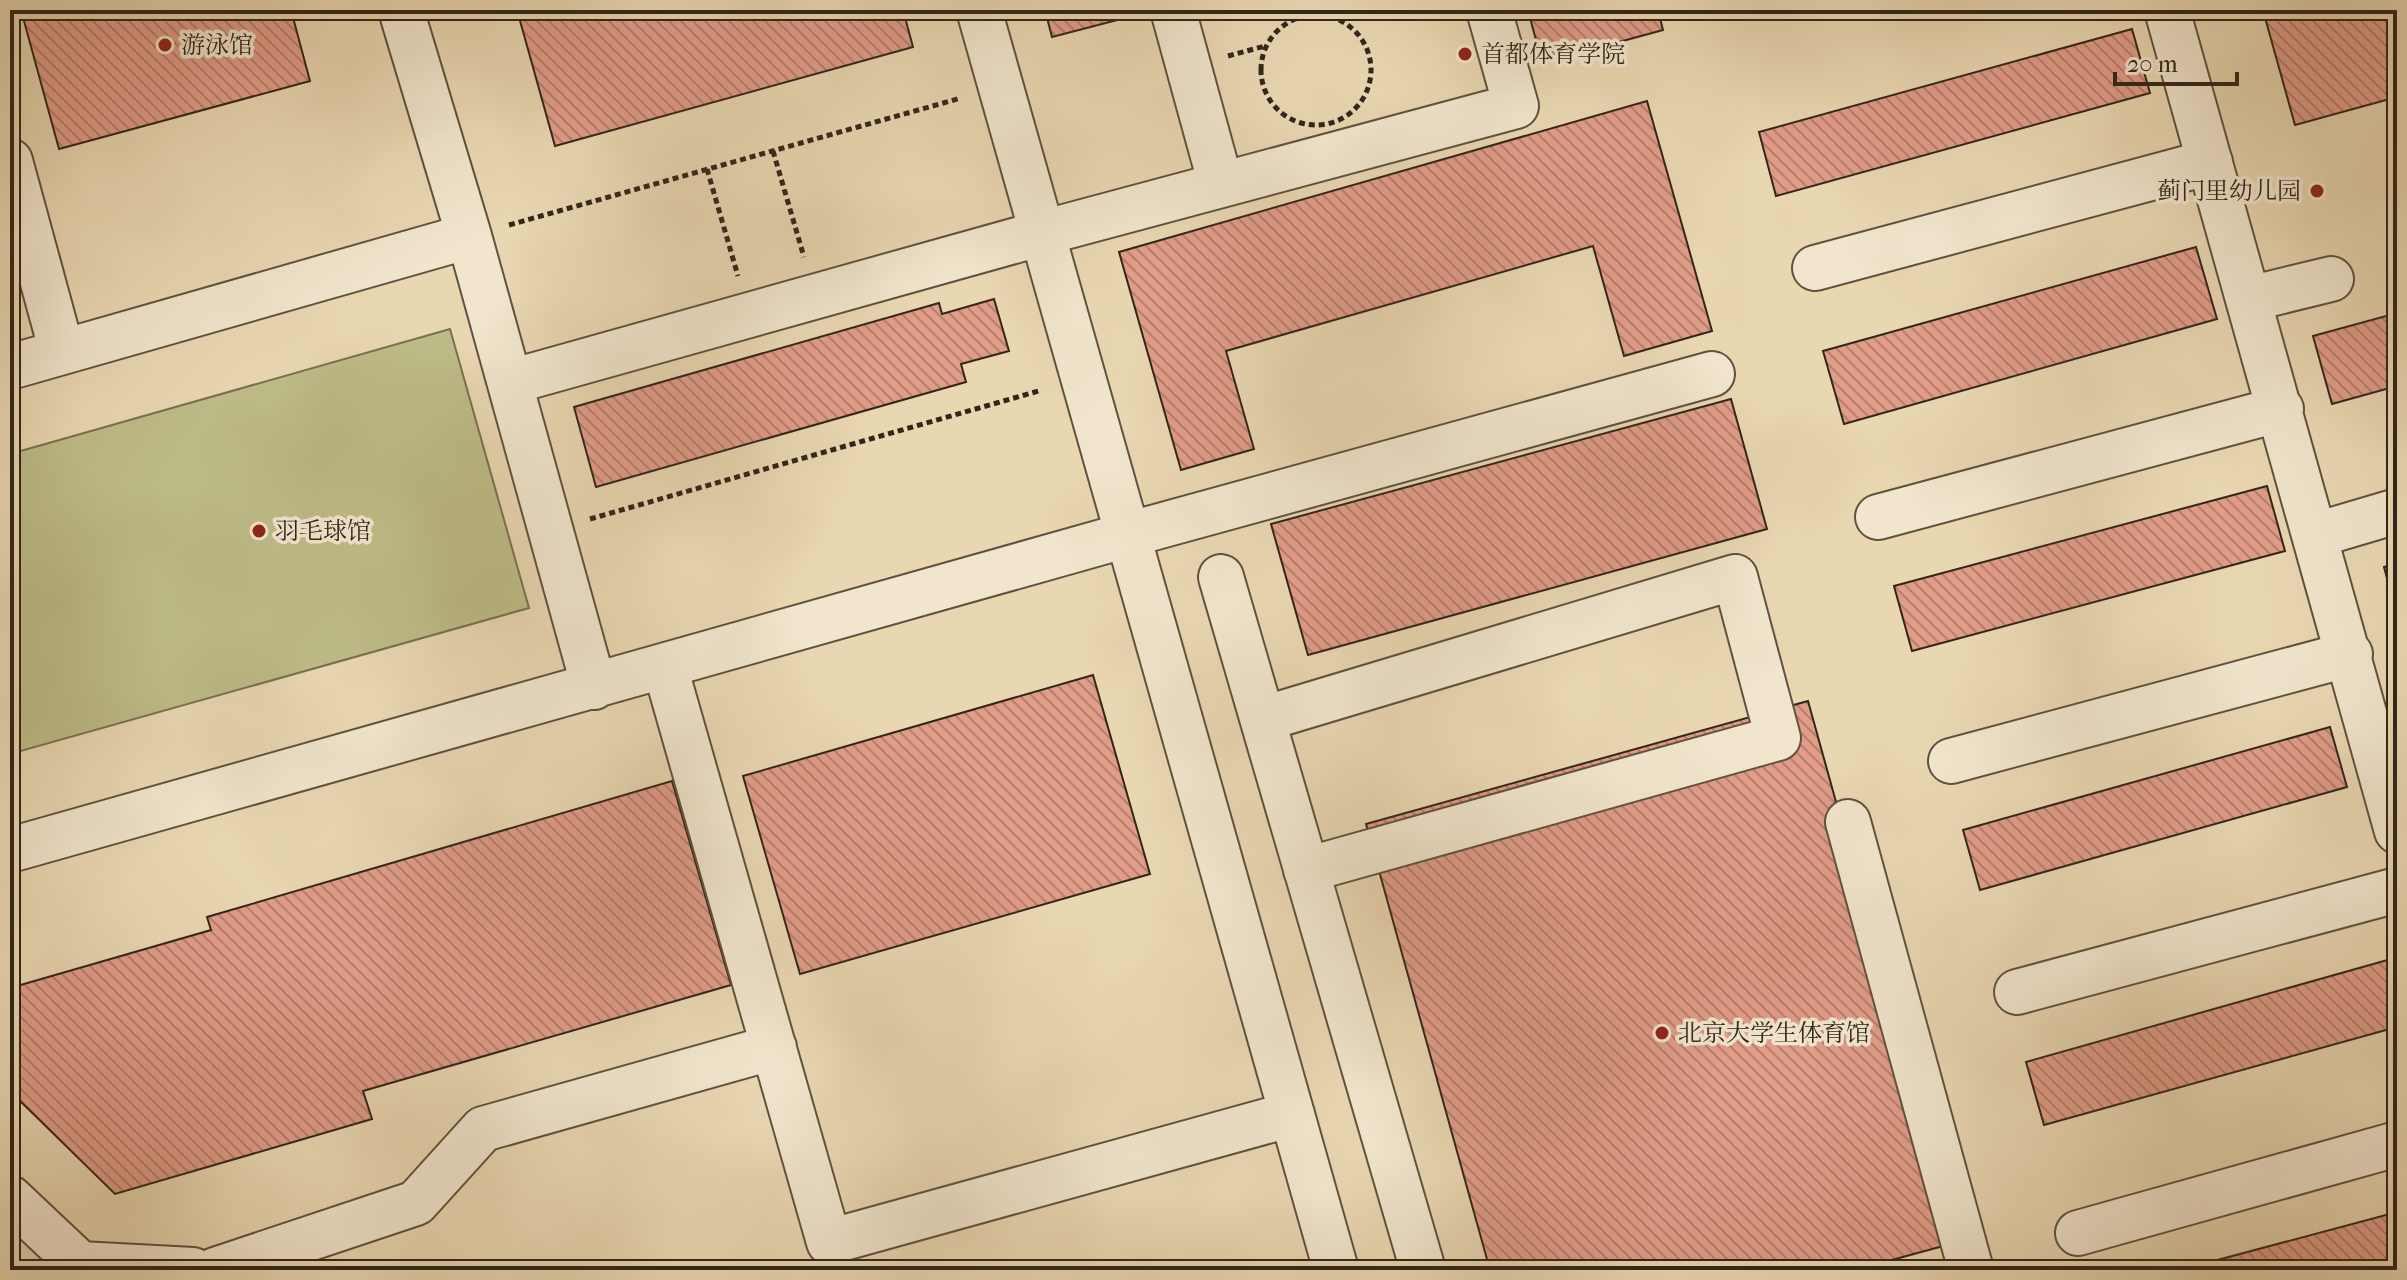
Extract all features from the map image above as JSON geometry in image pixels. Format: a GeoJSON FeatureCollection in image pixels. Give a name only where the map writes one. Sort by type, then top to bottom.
{"type":"FeatureCollection","features":[{"type":"Feature","properties":{"kind":"street"},"geometry":{"type":"LineString","coordinates":[[401,10],[469,236],[594,687]]}},
{"type":"Feature","properties":{"kind":"street"},"geometry":{"type":"LineString","coordinates":[[979,10],[1336,1270]]}},
{"type":"Feature","properties":{"kind":"street"},"geometry":{"type":"LineString","coordinates":[[1173,10],[1221,185]]}},
{"type":"Feature","properties":{"kind":"street"},"geometry":{"type":"LineString","coordinates":[[510,382],[1042,233],[1516,106],[1489,10]]}},
{"type":"Feature","properties":{"kind":"street"},"geometry":{"type":"LineString","coordinates":[[2167,10],[2350,654],[2389,771],[2397,831]]}},
{"type":"Feature","properties":{"kind":"street"},"geometry":{"type":"LineString","coordinates":[[10,161],[62,352]]}},
{"type":"Feature","properties":{"kind":"street"},"geometry":{"type":"LineString","coordinates":[[1815,268],[2210,162]]}},
{"type":"Feature","properties":{"kind":"street"},"geometry":{"type":"LineString","coordinates":[[10,367],[469,236]]}},
{"type":"Feature","properties":{"kind":"street"},"geometry":{"type":"LineString","coordinates":[[2249,299],[2331,279]]}},
{"type":"Feature","properties":{"kind":"street"},"geometry":{"type":"LineString","coordinates":[[10,850],[1127,535],[1712,374]]}},
{"type":"Feature","properties":{"kind":"street"},"geometry":{"type":"LineString","coordinates":[[1878,517],[2281,409]]}},
{"type":"Feature","properties":{"kind":"street"},"geometry":{"type":"LineString","coordinates":[[2316,535],[2397,511]]}},
{"type":"Feature","properties":{"kind":"street"},"geometry":{"type":"LineString","coordinates":[[1221,577],[1423,1270]]}},
{"type":"Feature","properties":{"kind":"street"},"geometry":{"type":"LineString","coordinates":[[1263,719],[1735,577],[1778,738],[1306,870]]}},
{"type":"Feature","properties":{"kind":"street"},"geometry":{"type":"LineString","coordinates":[[1951,761],[2350,654]]}},
{"type":"Feature","properties":{"kind":"street"},"geometry":{"type":"LineString","coordinates":[[665,667],[829,1242],[1292,1114]]}},
{"type":"Feature","properties":{"kind":"street"},"geometry":{"type":"LineString","coordinates":[[1848,822],[1971,1270]]}},
{"type":"Feature","properties":{"kind":"street"},"geometry":{"type":"LineString","coordinates":[[2017,992],[2397,890]]}},
{"type":"Feature","properties":{"kind":"street"},"geometry":{"type":"LineString","coordinates":[[215,1270],[416,1203],[483,1129],[774,1047]]}},
{"type":"Feature","properties":{"kind":"street"},"geometry":{"type":"LineString","coordinates":[[2078,1233],[2397,1144]]}},
{"type":"Feature","properties":{"kind":"street"},"geometry":{"type":"LineString","coordinates":[[10,1198],[80,1264],[193,1270]]}},
{"type":"Feature","properties":{"kind":"path"},"geometry":{"type":"LineString","coordinates":[[1314,12],[1348,25],[1362,39],[1370,56],[1372,75],[1367,92],[1344,118],[1327,124],[1301,123],[1278,111],[1262,80],[1266,46],[1277,30],[1314,12]]}},
{"type":"Feature","properties":{"kind":"path"},"geometry":{"type":"LineString","coordinates":[[469,236],[1001,87]]}},
{"type":"Feature","properties":{"kind":"path"},"geometry":{"type":"LineString","coordinates":[[773,151],[815,297]]}},
{"type":"Feature","properties":{"kind":"path"},"geometry":{"type":"LineString","coordinates":[[707,169],[750,315]]}},
{"type":"Feature","properties":{"kind":"path"},"geometry":{"type":"LineString","coordinates":[[551,530],[1083,379]]}},
{"type":"Feature","properties":{"kind":"shaded area","name":"羽毛球馆"},"geometry":{"type":"Polygon","coordinates":[[[450,329],[529,608],[10,754],[10,454],[450,329]]]}},
{"type":"Feature","properties":{"kind":"building","name":"游泳馆"},"geometry":{"type":"Polygon","coordinates":[[[21,10],[291,10],[310,81],[59,149],[21,10]]]}},
{"type":"Feature","properties":{"kind":"building"},"geometry":{"type":"Polygon","coordinates":[[[517,10],[903,10],[913,47],[555,146],[517,10]]]}},
{"type":"Feature","properties":{"kind":"building"},"geometry":{"type":"Polygon","coordinates":[[[1045,10],[1152,10],[1152,11],[1052,37],[1045,10]]]}},
{"type":"Feature","properties":{"kind":"building"},"geometry":{"type":"Polygon","coordinates":[[[1528,10],[1658,10],[1663,30],[1542,63],[1528,10]]]}},
{"type":"Feature","properties":{"kind":"building"},"geometry":{"type":"Polygon","coordinates":[[[2278,10],[2397,10],[2397,97],[2295,125],[2264,14],[2278,10]]]}},
{"type":"Feature","properties":{"kind":"building"},"geometry":{"type":"Polygon","coordinates":[[[2132,29],[2150,93],[1776,196],[1759,132],[2132,29]]]}},
{"type":"Feature","properties":{"kind":"building"},"geometry":{"type":"Polygon","coordinates":[[[1647,101],[1712,331],[1624,356],[1593,246],[1226,351],[1254,449],[1181,470],[1119,252],[1647,101]]]}},
{"type":"Feature","properties":{"kind":"building"},"geometry":{"type":"Polygon","coordinates":[[[2196,247],[2217,319],[1844,424],[1823,351],[2196,247]]]}},
{"type":"Feature","properties":{"kind":"building"},"geometry":{"type":"Polygon","coordinates":[[[994,299],[1009,351],[961,364],[966,382],[596,487],[574,407],[939,303],[942,314],[994,299]]]}},
{"type":"Feature","properties":{"kind":"building"},"geometry":{"type":"Polygon","coordinates":[[[2397,313],[2397,386],[2332,404],[2313,336],[2397,313]]]}},
{"type":"Feature","properties":{"kind":"building"},"geometry":{"type":"Polygon","coordinates":[[[1731,399],[1767,529],[1308,655],[1271,524],[1731,399]]]}},
{"type":"Feature","properties":{"kind":"building"},"geometry":{"type":"Polygon","coordinates":[[[2267,486],[2285,551],[1912,651],[1894,586],[2267,486]]]}},
{"type":"Feature","properties":{"kind":"building"},"geometry":{"type":"Polygon","coordinates":[[[2397,563],[2397,617],[2384,567],[2397,563]]]}},
{"type":"Feature","properties":{"kind":"building"},"geometry":{"type":"Polygon","coordinates":[[[1093,675],[1150,874],[800,974],[743,776],[1093,675]]]}},
{"type":"Feature","properties":{"kind":"building","name":"北京大学生体育馆"},"geometry":{"type":"Polygon","coordinates":[[[1808,701],[1958,1242],[1855,1270],[1490,1270],[1366,824],[1808,701]]]}},
{"type":"Feature","properties":{"kind":"building"},"geometry":{"type":"Polygon","coordinates":[[[2330,727],[2347,787],[1980,890],[1963,830],[2330,727]]]}},
{"type":"Feature","properties":{"kind":"building"},"geometry":{"type":"Polygon","coordinates":[[[672,781],[731,985],[363,1091],[372,1119],[115,1194],[10,1091],[10,988],[211,930],[207,917],[672,781]]]}},
{"type":"Feature","properties":{"kind":"building"},"geometry":{"type":"Polygon","coordinates":[[[2391,959],[2397,981],[2397,1027],[2044,1125],[2026,1062],[2391,959]]]}},
{"type":"Feature","properties":{"kind":"building"},"geometry":{"type":"Polygon","coordinates":[[[2397,1212],[2397,1270],[2180,1270],[2397,1212]]]}},
{"type":"Feature","properties":{"kind":"place","name":"游泳馆"},"geometry":{"type":"Point","coordinates":[165,45]}},
{"type":"Feature","properties":{"kind":"place","name":"首都体育学院"},"geometry":{"type":"Point","coordinates":[1465,54]}},
{"type":"Feature","properties":{"kind":"place","name":"蓟门里幼儿园"},"geometry":{"type":"Point","coordinates":[2317,191]}},
{"type":"Feature","properties":{"kind":"place","name":"羽毛球馆"},"geometry":{"type":"Point","coordinates":[259,531]}},
{"type":"Feature","properties":{"kind":"place","name":"北京大学生体育馆"},"geometry":{"type":"Point","coordinates":[1662,1033]}}]}
